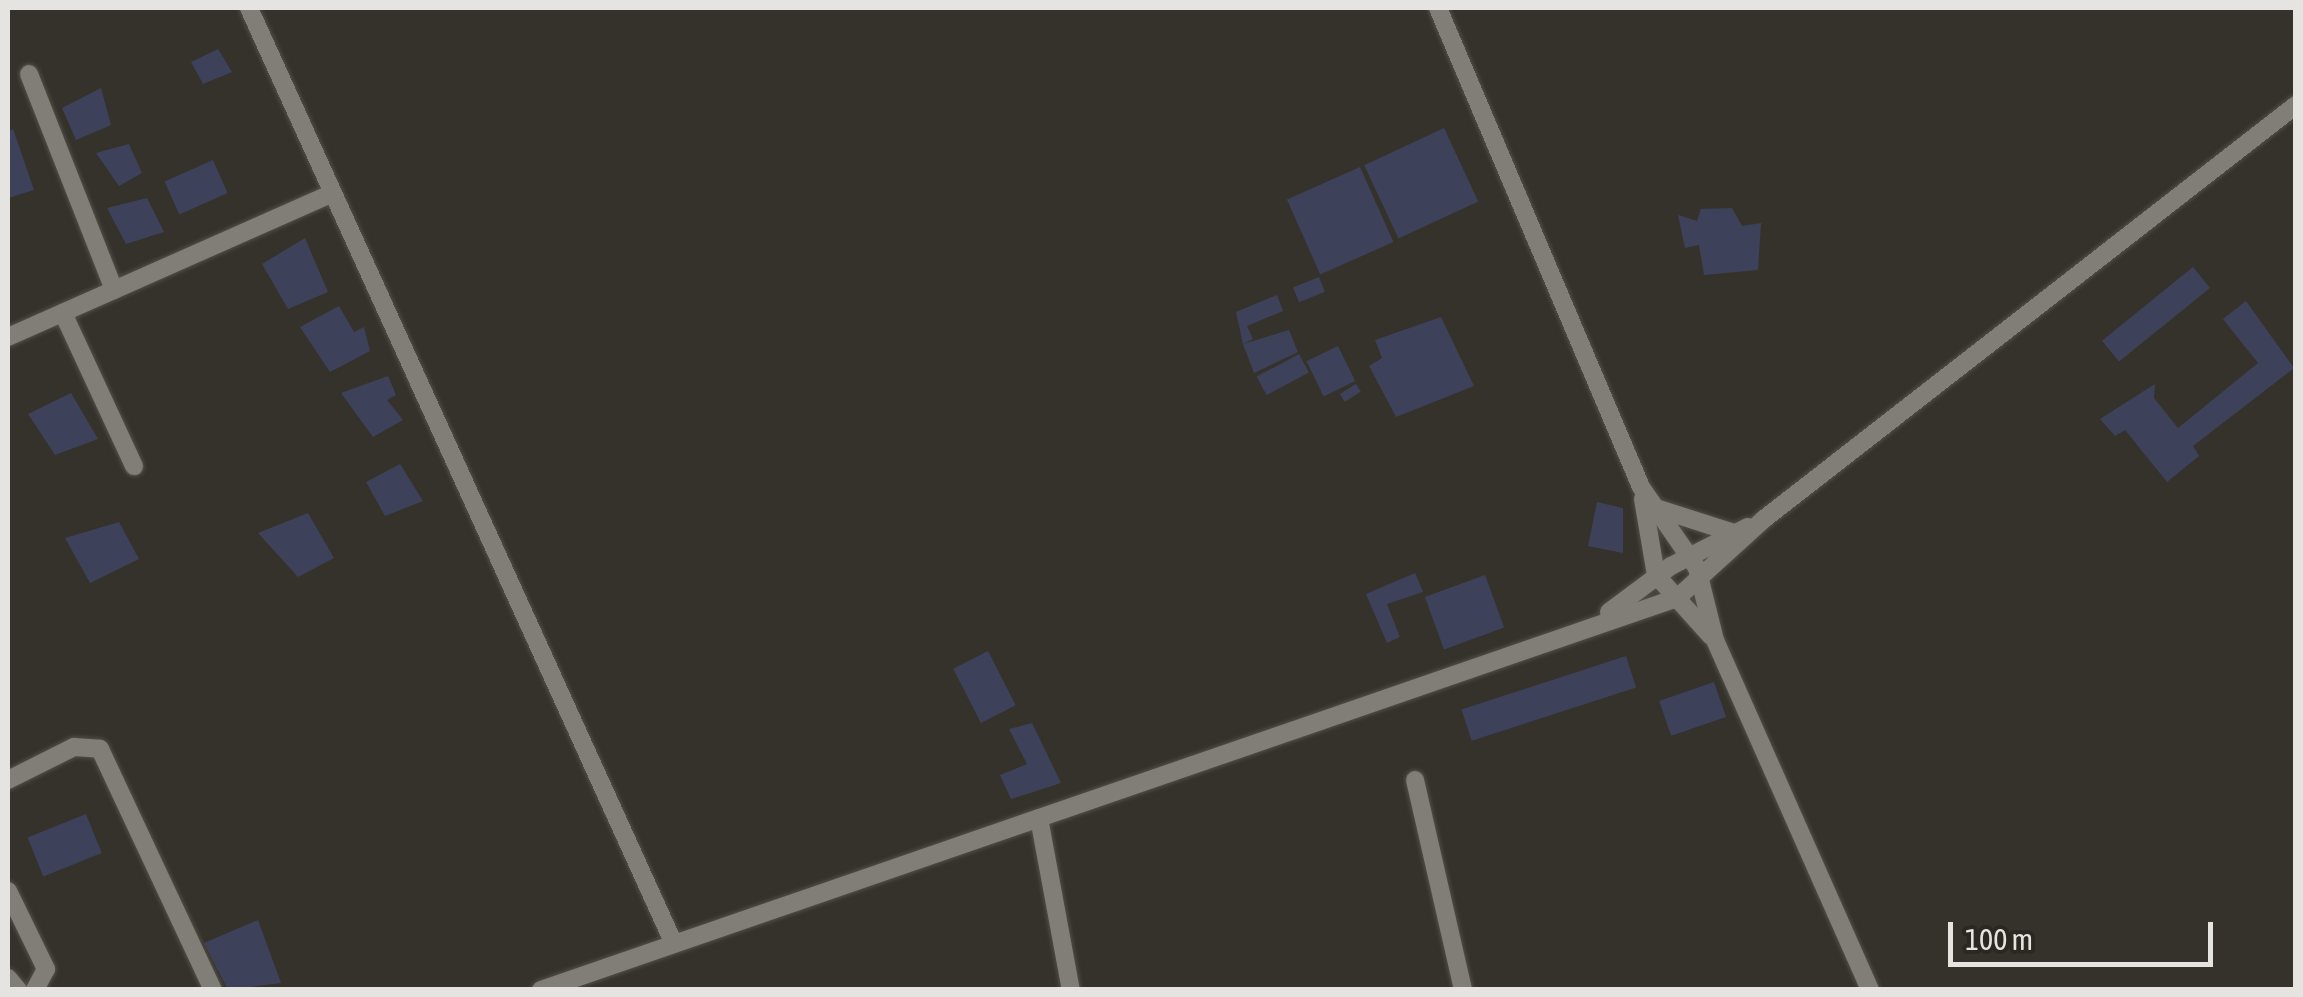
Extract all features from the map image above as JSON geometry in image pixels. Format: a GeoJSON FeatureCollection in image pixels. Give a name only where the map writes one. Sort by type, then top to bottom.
{"type":"FeatureCollection","features":[{"type":"Feature","properties":{"kind":"street"},"geometry":{"type":"LineString","coordinates":[[250,8],[673,942]]}},
{"type":"Feature","properties":{"kind":"street"},"geometry":{"type":"LineString","coordinates":[[1438,8],[1641,487],[1650,506],[1689,556],[1700,579],[1715,640],[1870,990]]}},
{"type":"Feature","properties":{"kind":"street"},"geometry":{"type":"LineString","coordinates":[[30,74],[114,290]]}},
{"type":"Feature","properties":{"kind":"street"},"geometry":{"type":"LineString","coordinates":[[541,990],[1605,616],[1678,598],[1764,519],[2296,105]]}},
{"type":"Feature","properties":{"kind":"street"},"geometry":{"type":"LineString","coordinates":[[8,338],[333,192]]}},
{"type":"Feature","properties":{"kind":"street"},"geometry":{"type":"LineString","coordinates":[[62,313],[134,466]]}},
{"type":"Feature","properties":{"kind":"street"},"geometry":{"type":"LineString","coordinates":[[1641,487],[1656,575],[1715,640]]}},
{"type":"Feature","properties":{"kind":"street"},"geometry":{"type":"LineString","coordinates":[[1650,506],[1713,532],[1742,530]]}},
{"type":"Feature","properties":{"kind":"street"},"geometry":{"type":"LineString","coordinates":[[1605,616],[1656,575],[1764,519]]}},
{"type":"Feature","properties":{"kind":"street"},"geometry":{"type":"LineString","coordinates":[[8,780],[74,748],[100,749],[213,990]]}},
{"type":"Feature","properties":{"kind":"street"},"geometry":{"type":"LineString","coordinates":[[1414,780],[1463,990]]}},
{"type":"Feature","properties":{"kind":"street"},"geometry":{"type":"LineString","coordinates":[[1038,818],[1070,990]]}},
{"type":"Feature","properties":{"kind":"street"},"geometry":{"type":"LineString","coordinates":[[8,892],[46,969],[35,990]]}},
{"type":"Feature","properties":{"kind":"street"},"geometry":{"type":"LineString","coordinates":[[8,978],[18,990]]}},
{"type":"Feature","properties":{"kind":"building"},"geometry":{"type":"Polygon","coordinates":[[[218,49],[232,72],[203,84],[191,62],[218,49]]]}},
{"type":"Feature","properties":{"kind":"building"},"geometry":{"type":"Polygon","coordinates":[[[101,88],[111,125],[76,140],[62,108],[101,88]]]}},
{"type":"Feature","properties":{"kind":"building"},"geometry":{"type":"Polygon","coordinates":[[[1444,128],[1478,201],[1398,239],[1364,165],[1444,128]]]}},
{"type":"Feature","properties":{"kind":"building"},"geometry":{"type":"Polygon","coordinates":[[[13,129],[34,190],[8,198],[8,132],[13,129]]]}},
{"type":"Feature","properties":{"kind":"building"},"geometry":{"type":"Polygon","coordinates":[[[129,144],[142,173],[119,186],[96,153],[129,144]]]}},
{"type":"Feature","properties":{"kind":"building"},"geometry":{"type":"Polygon","coordinates":[[[213,160],[228,193],[179,214],[165,182],[213,160]]]}},
{"type":"Feature","properties":{"kind":"building"},"geometry":{"type":"Polygon","coordinates":[[[1360,167],[1393,242],[1320,274],[1287,200],[1360,167]]]}},
{"type":"Feature","properties":{"kind":"building"},"geometry":{"type":"Polygon","coordinates":[[[147,198],[164,232],[126,244],[107,208],[147,198]]]}},
{"type":"Feature","properties":{"kind":"building"},"geometry":{"type":"Polygon","coordinates":[[[1732,208],[1742,226],[1761,223],[1758,270],[1704,275],[1699,245],[1685,248],[1678,215],[1697,221],[1701,209],[1732,208]]]}},
{"type":"Feature","properties":{"kind":"building"},"geometry":{"type":"Polygon","coordinates":[[[305,238],[328,292],[288,309],[262,264],[305,238]]]}},
{"type":"Feature","properties":{"kind":"building"},"geometry":{"type":"Polygon","coordinates":[[[2193,267],[2210,288],[2119,362],[2102,341],[2193,267]]]}},
{"type":"Feature","properties":{"kind":"building"},"geometry":{"type":"Polygon","coordinates":[[[1319,277],[1325,292],[1299,302],[1293,287],[1319,277]]]}},
{"type":"Feature","properties":{"kind":"building"},"geometry":{"type":"Polygon","coordinates":[[[1277,295],[1283,311],[1247,326],[1253,339],[1243,344],[1236,312],[1277,295]]]}},
{"type":"Feature","properties":{"kind":"building"},"geometry":{"type":"Polygon","coordinates":[[[2246,301],[2294,368],[2193,446],[2199,456],[2167,482],[2125,430],[2115,436],[2100,419],[2155,384],[2154,398],[2178,428],[2258,363],[2223,319],[2246,301]]]}},
{"type":"Feature","properties":{"kind":"building"},"geometry":{"type":"Polygon","coordinates":[[[339,306],[354,332],[364,327],[370,351],[330,372],[300,327],[339,306]]]}},
{"type":"Feature","properties":{"kind":"building"},"geometry":{"type":"Polygon","coordinates":[[[1441,317],[1474,386],[1396,417],[1369,366],[1382,358],[1375,340],[1441,317]]]}},
{"type":"Feature","properties":{"kind":"building"},"geometry":{"type":"Polygon","coordinates":[[[1289,330],[1298,352],[1254,373],[1243,344],[1289,330]]]}},
{"type":"Feature","properties":{"kind":"building"},"geometry":{"type":"Polygon","coordinates":[[[1338,346],[1355,381],[1324,396],[1307,361],[1338,346]]]}},
{"type":"Feature","properties":{"kind":"building"},"geometry":{"type":"Polygon","coordinates":[[[1299,354],[1309,373],[1266,395],[1257,377],[1299,354]]]}},
{"type":"Feature","properties":{"kind":"building"},"geometry":{"type":"Polygon","coordinates":[[[388,376],[396,395],[387,400],[403,420],[373,437],[341,393],[388,376]]]}},
{"type":"Feature","properties":{"kind":"building"},"geometry":{"type":"Polygon","coordinates":[[[1356,384],[1361,392],[1345,402],[1340,394],[1356,384]]]}},
{"type":"Feature","properties":{"kind":"building"},"geometry":{"type":"Polygon","coordinates":[[[71,393],[98,439],[55,455],[28,414],[71,393]]]}},
{"type":"Feature","properties":{"kind":"building"},"geometry":{"type":"Polygon","coordinates":[[[400,464],[423,501],[385,516],[366,482],[400,464]]]}},
{"type":"Feature","properties":{"kind":"building"},"geometry":{"type":"Polygon","coordinates":[[[1597,502],[1623,508],[1623,553],[1588,546],[1597,502]]]}},
{"type":"Feature","properties":{"kind":"building"},"geometry":{"type":"Polygon","coordinates":[[[308,513],[334,558],[298,577],[258,533],[308,513]]]}},
{"type":"Feature","properties":{"kind":"building"},"geometry":{"type":"Polygon","coordinates":[[[119,522],[139,559],[90,583],[65,538],[119,522]]]}},
{"type":"Feature","properties":{"kind":"building"},"geometry":{"type":"Polygon","coordinates":[[[1415,573],[1423,592],[1387,604],[1400,637],[1387,643],[1366,594],[1415,573]]]}},
{"type":"Feature","properties":{"kind":"building"},"geometry":{"type":"Polygon","coordinates":[[[1485,575],[1504,628],[1444,650],[1425,597],[1485,575]]]}},
{"type":"Feature","properties":{"kind":"building"},"geometry":{"type":"Polygon","coordinates":[[[988,651],[1016,705],[981,723],[953,669],[988,651]]]}},
{"type":"Feature","properties":{"kind":"building"},"geometry":{"type":"Polygon","coordinates":[[[1626,656],[1636,687],[1472,741],[1461,709],[1626,656]]]}},
{"type":"Feature","properties":{"kind":"building"},"geometry":{"type":"Polygon","coordinates":[[[1714,682],[1726,717],[1671,736],[1659,701],[1714,682]]]}},
{"type":"Feature","properties":{"kind":"building"},"geometry":{"type":"Polygon","coordinates":[[[1032,723],[1061,783],[1011,799],[1000,775],[1027,764],[1009,729],[1032,723]]]}},
{"type":"Feature","properties":{"kind":"building"},"geometry":{"type":"Polygon","coordinates":[[[86,814],[102,853],[43,877],[28,838],[86,814]]]}},
{"type":"Feature","properties":{"kind":"building"},"geometry":{"type":"Polygon","coordinates":[[[258,920],[281,983],[228,990],[204,943],[258,920]]]}}]}
